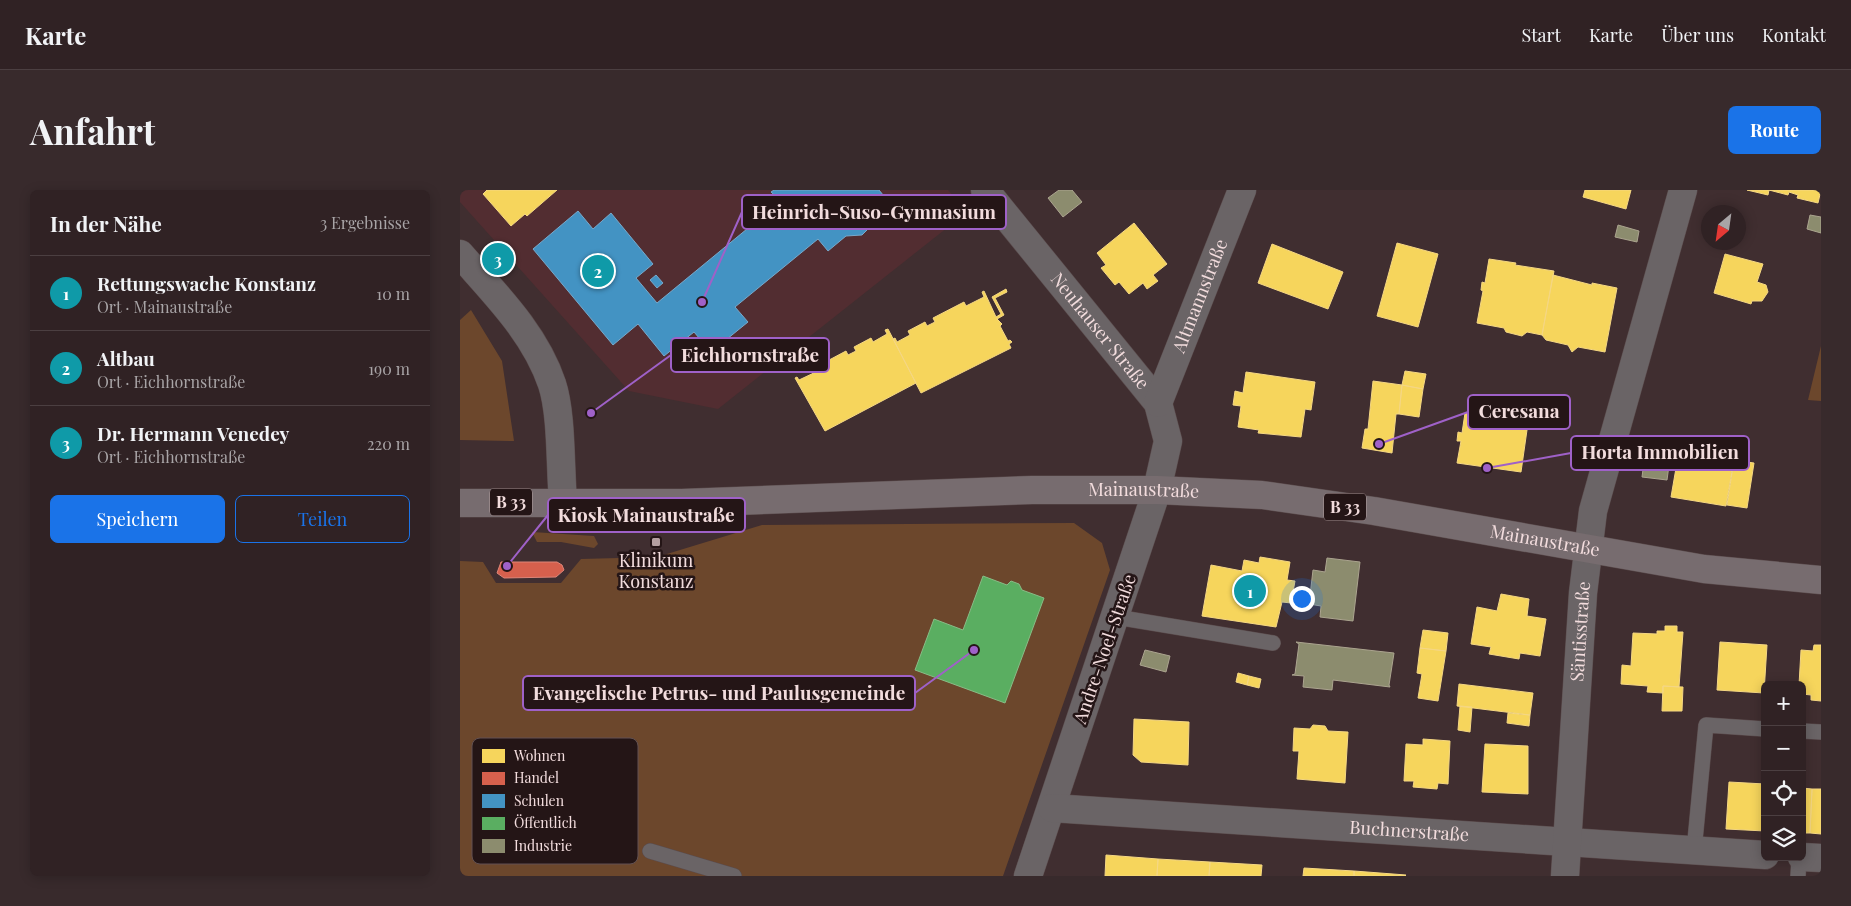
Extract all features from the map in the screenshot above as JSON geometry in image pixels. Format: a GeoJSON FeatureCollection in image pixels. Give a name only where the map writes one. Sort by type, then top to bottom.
{"type":"FeatureCollection","features":[{"type":"Feature","properties":{"kind":"main road","name":"Mainaustraße"},"geometry":{"type":"LineString","coordinates":[[460,503],[563,501],[682,503],[911,493],[1156,490],[1262,495],[1374,511],[1704,568],[1821,580]]}},
{"type":"Feature","properties":{"kind":"street","name":"Neuhauser Straße"},"geometry":{"type":"LineString","coordinates":[[985,190],[1158,403],[1168,441],[1156,490]]}},
{"type":"Feature","properties":{"kind":"street","name":"Altmannstraße"},"geometry":{"type":"LineString","coordinates":[[1158,403],[1242,190]]}},
{"type":"Feature","properties":{"kind":"street","name":"Säntisstraße"},"geometry":{"type":"LineString","coordinates":[[1565,876],[1583,593],[1593,511],[1683,190]]}},
{"type":"Feature","properties":{"kind":"street"},"geometry":{"type":"LineString","coordinates":[[460,254],[516,318],[538,351],[552,385],[558,431],[563,501]]}},
{"type":"Feature","properties":{"kind":"street","name":"Andre-Noel-Straße"},"geometry":{"type":"LineString","coordinates":[[1028,876],[1116,617],[1156,490]]}},
{"type":"Feature","properties":{"kind":"street","name":"Buchnerstraße"},"geometry":{"type":"LineString","coordinates":[[1052,808],[1761,855]]}},
{"type":"Feature","properties":{"kind":"street"},"geometry":{"type":"LineString","coordinates":[[1806,857],[1821,858]]}},
{"type":"Feature","properties":{"kind":"lane"},"geometry":{"type":"LineString","coordinates":[[1116,617],[1273,643]]}},
{"type":"Feature","properties":{"kind":"lane"},"geometry":{"type":"LineString","coordinates":[[1694,851],[1706,725],[1761,729]]}},
{"type":"Feature","properties":{"kind":"lane"},"geometry":{"type":"LineString","coordinates":[[1806,731],[1821,732]]}},
{"type":"Feature","properties":{"kind":"lane"},"geometry":{"type":"LineString","coordinates":[[650,851],[734,876]]}},
{"type":"Feature","properties":{"kind":"lane"},"geometry":{"type":"LineString","coordinates":[[1798,876],[1800,861]]}},
{"type":"Feature","properties":{"kind":"shaded area"},"geometry":{"type":"Polygon","coordinates":[[[460,190],[948,190],[967,212],[718,409],[629,391],[460,202],[460,190]]]}},
{"type":"Feature","properties":{"kind":"shaded area"},"geometry":{"type":"Polygon","coordinates":[[[471,310],[502,361],[514,441],[460,440],[460,320],[471,310]]]}},
{"type":"Feature","properties":{"kind":"shaded area"},"geometry":{"type":"Polygon","coordinates":[[[1821,346],[1821,401],[1808,400],[1821,346]]]}},
{"type":"Feature","properties":{"kind":"shaded area"},"geometry":{"type":"Polygon","coordinates":[[[1074,523],[1102,543],[1110,570],[1003,876],[460,876],[460,561],[483,562],[496,583],[561,583],[581,559],[657,557],[762,525],[1074,523]]]}},
{"type":"Feature","properties":{"kind":"shaded area"},"geometry":{"type":"Polygon","coordinates":[[[532,532],[594,536],[598,544],[594,548],[561,542],[537,542],[532,532]]]}},
{"type":"Feature","properties":{"kind":"building: Wohnen"},"geometry":{"type":"Polygon","coordinates":[[[487,190],[557,190],[527,216],[525,214],[511,226],[483,194],[487,190]]]}},
{"type":"Feature","properties":{"kind":"building: Wohnen"},"geometry":{"type":"Polygon","coordinates":[[[1585,190],[1631,190],[1626,209],[1583,197],[1585,190]]]}},
{"type":"Feature","properties":{"kind":"building: Wohnen"},"geometry":{"type":"Polygon","coordinates":[[[1747,190],[1769,190],[1768,195],[1747,190]]]}},
{"type":"Feature","properties":{"kind":"building: Wohnen"},"geometry":{"type":"Polygon","coordinates":[[[1769,190],[1821,190],[1818,203],[1797,198],[1798,195],[1789,192],[1788,195],[1769,190]]]}},
{"type":"Feature","properties":{"kind":"building: Wohnen"},"geometry":{"type":"Polygon","coordinates":[[[1134,223],[1167,264],[1153,275],[1158,281],[1147,289],[1143,283],[1129,294],[1119,282],[1115,285],[1101,268],[1106,265],[1097,253],[1134,223]]]}},
{"type":"Feature","properties":{"kind":"building: Wohnen"},"geometry":{"type":"Polygon","coordinates":[[[1397,243],[1438,254],[1418,327],[1377,316],[1397,243]]]}},
{"type":"Feature","properties":{"kind":"building: Wohnen"},"geometry":{"type":"Polygon","coordinates":[[[1272,244],[1343,272],[1328,309],[1258,283],[1272,244]]]}},
{"type":"Feature","properties":{"kind":"building: Wohnen"},"geometry":{"type":"Polygon","coordinates":[[[1725,254],[1763,264],[1757,282],[1766,285],[1768,292],[1762,301],[1752,301],[1751,304],[1714,293],[1725,254]]]}},
{"type":"Feature","properties":{"kind":"building: Wohnen"},"geometry":{"type":"Polygon","coordinates":[[[1489,259],[1554,271],[1542,335],[1527,332],[1522,336],[1506,332],[1504,328],[1477,323],[1483,291],[1481,290],[1482,282],[1485,283],[1489,259]]]}},
{"type":"Feature","properties":{"kind":"building: Wohnen"},"geometry":{"type":"Polygon","coordinates":[[[1553,275],[1592,285],[1592,283],[1617,288],[1605,352],[1578,347],[1572,352],[1568,345],[1546,340],[1542,335],[1553,275]]]}},
{"type":"Feature","properties":{"kind":"building: Wohnen"},"geometry":{"type":"Polygon","coordinates":[[[1006,289],[1007,292],[995,298],[1004,315],[997,319],[1002,324],[1000,326],[1008,341],[1012,342],[1009,344],[1011,348],[921,393],[893,339],[895,338],[897,342],[910,335],[908,331],[925,322],[927,326],[935,322],[933,318],[964,302],[966,306],[984,297],[982,292],[984,291],[996,317],[1001,314],[992,297],[1006,289]]]}},
{"type":"Feature","properties":{"kind":"building: Wohnen"},"geometry":{"type":"Polygon","coordinates":[[[888,329],[916,383],[825,431],[795,378],[797,377],[799,380],[818,371],[816,367],[846,351],[848,355],[856,351],[854,347],[871,338],[873,342],[887,334],[885,330],[888,329]]]}},
{"type":"Feature","properties":{"kind":"building: Wohnen"},"geometry":{"type":"Polygon","coordinates":[[[1405,371],[1426,374],[1423,389],[1402,385],[1405,371]]]}},
{"type":"Feature","properties":{"kind":"building: Wohnen"},"geometry":{"type":"Polygon","coordinates":[[[1246,372],[1315,382],[1311,410],[1305,409],[1301,437],[1258,433],[1259,430],[1238,427],[1241,406],[1233,405],[1235,391],[1243,393],[1246,372]]]}},
{"type":"Feature","properties":{"kind":"building: Wohnen"},"geometry":{"type":"Polygon","coordinates":[[[1373,381],[1402,385],[1399,414],[1396,414],[1392,453],[1362,448],[1365,429],[1368,429],[1373,381]]]}},
{"type":"Feature","properties":{"kind":"building: Wohnen"},"geometry":{"type":"Polygon","coordinates":[[[1402,385],[1423,389],[1419,417],[1399,414],[1402,385]]]}},
{"type":"Feature","properties":{"kind":"building: Wohnen"},"geometry":{"type":"Polygon","coordinates":[[[1492,403],[1507,406],[1505,414],[1511,415],[1510,420],[1528,423],[1521,472],[1457,463],[1461,441],[1457,441],[1458,432],[1462,433],[1465,413],[1485,416],[1486,411],[1491,412],[1492,403]]]}},
{"type":"Feature","properties":{"kind":"building: Wohnen"},"geometry":{"type":"Polygon","coordinates":[[[1680,445],[1735,454],[1726,506],[1671,497],[1680,445]]]}},
{"type":"Feature","properties":{"kind":"building: Wohnen"},"geometry":{"type":"Polygon","coordinates":[[[1734,460],[1754,463],[1747,508],[1727,505],[1734,460]]]}},
{"type":"Feature","properties":{"kind":"building: Wohnen"},"geometry":{"type":"Polygon","coordinates":[[[1260,557],[1290,562],[1287,580],[1295,581],[1291,603],[1282,602],[1276,627],[1202,616],[1211,565],[1242,571],[1244,560],[1259,563],[1260,557]]]}},
{"type":"Feature","properties":{"kind":"building: Wohnen"},"geometry":{"type":"Polygon","coordinates":[[[1501,594],[1529,599],[1527,616],[1546,619],[1540,656],[1520,653],[1519,659],[1489,654],[1491,647],[1471,644],[1477,607],[1497,611],[1501,594]]]}},
{"type":"Feature","properties":{"kind":"building: Wohnen"},"geometry":{"type":"Polygon","coordinates":[[[1665,626],[1677,626],[1677,632],[1683,632],[1679,687],[1663,686],[1663,693],[1647,692],[1648,686],[1621,684],[1622,665],[1631,666],[1633,633],[1657,634],[1657,631],[1665,631],[1665,626]]]}},
{"type":"Feature","properties":{"kind":"building: Wohnen"},"geometry":{"type":"Polygon","coordinates":[[[1423,630],[1448,633],[1446,651],[1420,648],[1423,630]]]}},
{"type":"Feature","properties":{"kind":"building: Wohnen"},"geometry":{"type":"Polygon","coordinates":[[[1720,642],[1767,645],[1765,681],[1761,681],[1761,693],[1717,690],[1720,642]]]}},
{"type":"Feature","properties":{"kind":"building: Wohnen"},"geometry":{"type":"Polygon","coordinates":[[[1814,645],[1821,645],[1821,701],[1811,700],[1811,695],[1806,694],[1806,681],[1799,681],[1801,650],[1813,651],[1814,645]]]}},
{"type":"Feature","properties":{"kind":"building: Wohnen"},"geometry":{"type":"Polygon","coordinates":[[[1420,648],[1446,651],[1438,701],[1418,698],[1422,674],[1417,673],[1420,648]]]}},
{"type":"Feature","properties":{"kind":"building: Wohnen"},"geometry":{"type":"Polygon","coordinates":[[[1238,673],[1249,676],[1247,685],[1236,682],[1238,673]]]}},
{"type":"Feature","properties":{"kind":"building: Wohnen"},"geometry":{"type":"Polygon","coordinates":[[[1249,676],[1261,679],[1259,688],[1247,685],[1249,676]]]}},
{"type":"Feature","properties":{"kind":"building: Wohnen"},"geometry":{"type":"Polygon","coordinates":[[[1459,684],[1533,693],[1530,715],[1457,706],[1459,684]]]}},
{"type":"Feature","properties":{"kind":"building: Wohnen"},"geometry":{"type":"Polygon","coordinates":[[[1663,686],[1683,687],[1682,711],[1662,711],[1663,686]]]}},
{"type":"Feature","properties":{"kind":"building: Wohnen"},"geometry":{"type":"Polygon","coordinates":[[[1460,706],[1472,707],[1470,732],[1458,730],[1460,706]]]}},
{"type":"Feature","properties":{"kind":"building: Wohnen"},"geometry":{"type":"Polygon","coordinates":[[[1508,713],[1530,715],[1529,726],[1507,723],[1508,713]]]}},
{"type":"Feature","properties":{"kind":"building: Wohnen"},"geometry":{"type":"Polygon","coordinates":[[[1134,719],[1189,722],[1188,765],[1141,762],[1133,755],[1134,719]]]}},
{"type":"Feature","properties":{"kind":"building: Wohnen"},"geometry":{"type":"Polygon","coordinates":[[[1313,725],[1325,726],[1328,731],[1348,732],[1345,783],[1297,779],[1299,751],[1293,751],[1294,728],[1310,729],[1313,725]]]}},
{"type":"Feature","properties":{"kind":"building: Wohnen"},"geometry":{"type":"Polygon","coordinates":[[[1423,739],[1450,741],[1448,784],[1438,783],[1437,789],[1413,787],[1414,781],[1404,781],[1406,744],[1423,745],[1423,739]]]}},
{"type":"Feature","properties":{"kind":"building: Wohnen"},"geometry":{"type":"Polygon","coordinates":[[[1485,744],[1528,746],[1528,794],[1482,792],[1485,744]]]}},
{"type":"Feature","properties":{"kind":"building: Wohnen"},"geometry":{"type":"Polygon","coordinates":[[[1729,782],[1761,784],[1761,831],[1726,829],[1729,782]]]}},
{"type":"Feature","properties":{"kind":"building: Wohnen"},"geometry":{"type":"Polygon","coordinates":[[[1806,788],[1812,789],[1810,833],[1806,833],[1806,788]]]}},
{"type":"Feature","properties":{"kind":"building: Wohnen"},"geometry":{"type":"Polygon","coordinates":[[[1812,789],[1821,789],[1821,834],[1810,833],[1812,789]]]}},
{"type":"Feature","properties":{"kind":"building: Wohnen"},"geometry":{"type":"Polygon","coordinates":[[[1106,855],[1158,859],[1157,876],[1105,876],[1106,855]]]}},
{"type":"Feature","properties":{"kind":"building: Wohnen"},"geometry":{"type":"Polygon","coordinates":[[[1158,859],[1210,862],[1209,876],[1157,876],[1158,859]]]}},
{"type":"Feature","properties":{"kind":"building: Wohnen"},"geometry":{"type":"Polygon","coordinates":[[[1210,862],[1262,865],[1261,876],[1209,876],[1210,862]]]}},
{"type":"Feature","properties":{"kind":"building: Wohnen"},"geometry":{"type":"Polygon","coordinates":[[[1304,868],[1354,871],[1354,876],[1303,876],[1304,868]]]}},
{"type":"Feature","properties":{"kind":"building: Wohnen"},"geometry":{"type":"Polygon","coordinates":[[[1354,871],[1406,875],[1354,876],[1354,871]]]}},
{"type":"Feature","properties":{"kind":"building: Handel"},"geometry":{"type":"Polygon","coordinates":[[[501,562],[557,562],[562,565],[564,570],[556,577],[504,578],[497,573],[501,562]]]}},
{"type":"Feature","properties":{"kind":"building: Schulen"},"geometry":{"type":"Polygon","coordinates":[[[774,190],[879,190],[888,201],[870,216],[868,229],[862,235],[846,236],[828,251],[818,239],[735,307],[748,322],[711,352],[694,332],[664,356],[638,324],[613,345],[533,249],[578,211],[593,229],[611,213],[653,264],[636,278],[657,303],[781,201],[771,192],[774,190]]]}},
{"type":"Feature","properties":{"kind":"building: Schulen"},"geometry":{"type":"Polygon","coordinates":[[[656,275],[663,283],[657,288],[650,280],[656,275]]]}},
{"type":"Feature","properties":{"kind":"building: Öffentlich"},"geometry":{"type":"Polygon","coordinates":[[[983,576],[1007,585],[1011,581],[1019,584],[1022,590],[1044,598],[1005,703],[915,670],[934,619],[963,630],[983,576]]]}},
{"type":"Feature","properties":{"kind":"building: Industrie"},"geometry":{"type":"Polygon","coordinates":[[[1059,190],[1072,190],[1082,202],[1063,217],[1048,198],[1059,190]]]}},
{"type":"Feature","properties":{"kind":"building: Industrie"},"geometry":{"type":"Polygon","coordinates":[[[1810,215],[1821,217],[1821,233],[1807,229],[1810,215]]]}},
{"type":"Feature","properties":{"kind":"building: Industrie"},"geometry":{"type":"Polygon","coordinates":[[[1618,225],[1639,231],[1637,242],[1615,237],[1618,225]]]}},
{"type":"Feature","properties":{"kind":"building: Industrie"},"geometry":{"type":"Polygon","coordinates":[[[1647,439],[1672,443],[1667,480],[1642,477],[1647,439]]]}},
{"type":"Feature","properties":{"kind":"building: Industrie"},"geometry":{"type":"Polygon","coordinates":[[[1327,558],[1360,562],[1353,621],[1320,617],[1321,606],[1309,604],[1313,570],[1325,572],[1327,558]]]}},
{"type":"Feature","properties":{"kind":"building: Industrie"},"geometry":{"type":"Polygon","coordinates":[[[1296,642],[1394,653],[1390,687],[1333,680],[1332,690],[1303,687],[1304,676],[1292,675],[1295,674],[1299,644],[1296,642]]]}},
{"type":"Feature","properties":{"kind":"building: Industrie"},"geometry":{"type":"Polygon","coordinates":[[[1145,650],[1170,656],[1166,672],[1140,665],[1145,650]]]}},
{"type":"Feature","properties":{"kind":"place","name":"Dr. Hermann Venedey"},"geometry":{"type":"Point","coordinates":[498,259]}},
{"type":"Feature","properties":{"kind":"place","name":"Altbau"},"geometry":{"type":"Point","coordinates":[598,271]}},
{"type":"Feature","properties":{"kind":"place","name":"Heinrich-Suso-Gymnasium"},"geometry":{"type":"Point","coordinates":[702,302]}},
{"type":"Feature","properties":{"kind":"place","name":"Eichhornstraße"},"geometry":{"type":"Point","coordinates":[591,413]}},
{"type":"Feature","properties":{"kind":"place","name":"Ceresana"},"geometry":{"type":"Point","coordinates":[1379,444]}},
{"type":"Feature","properties":{"kind":"place","name":"Horta Immobilien"},"geometry":{"type":"Point","coordinates":[1487,468]}},
{"type":"Feature","properties":{"kind":"place","name":"Klinikum Konstanz"},"geometry":{"type":"Point","coordinates":[656,542]}},
{"type":"Feature","properties":{"kind":"place","name":"Kiosk Mainaustraße"},"geometry":{"type":"Point","coordinates":[507,566]}},
{"type":"Feature","properties":{"kind":"place","name":"Rettungswache Konstanz"},"geometry":{"type":"Point","coordinates":[1250,591]}},
{"type":"Feature","properties":{"kind":"place","name":"Evangelische Petrus- und Paulusgemeinde"},"geometry":{"type":"Point","coordinates":[974,650]}}]}
